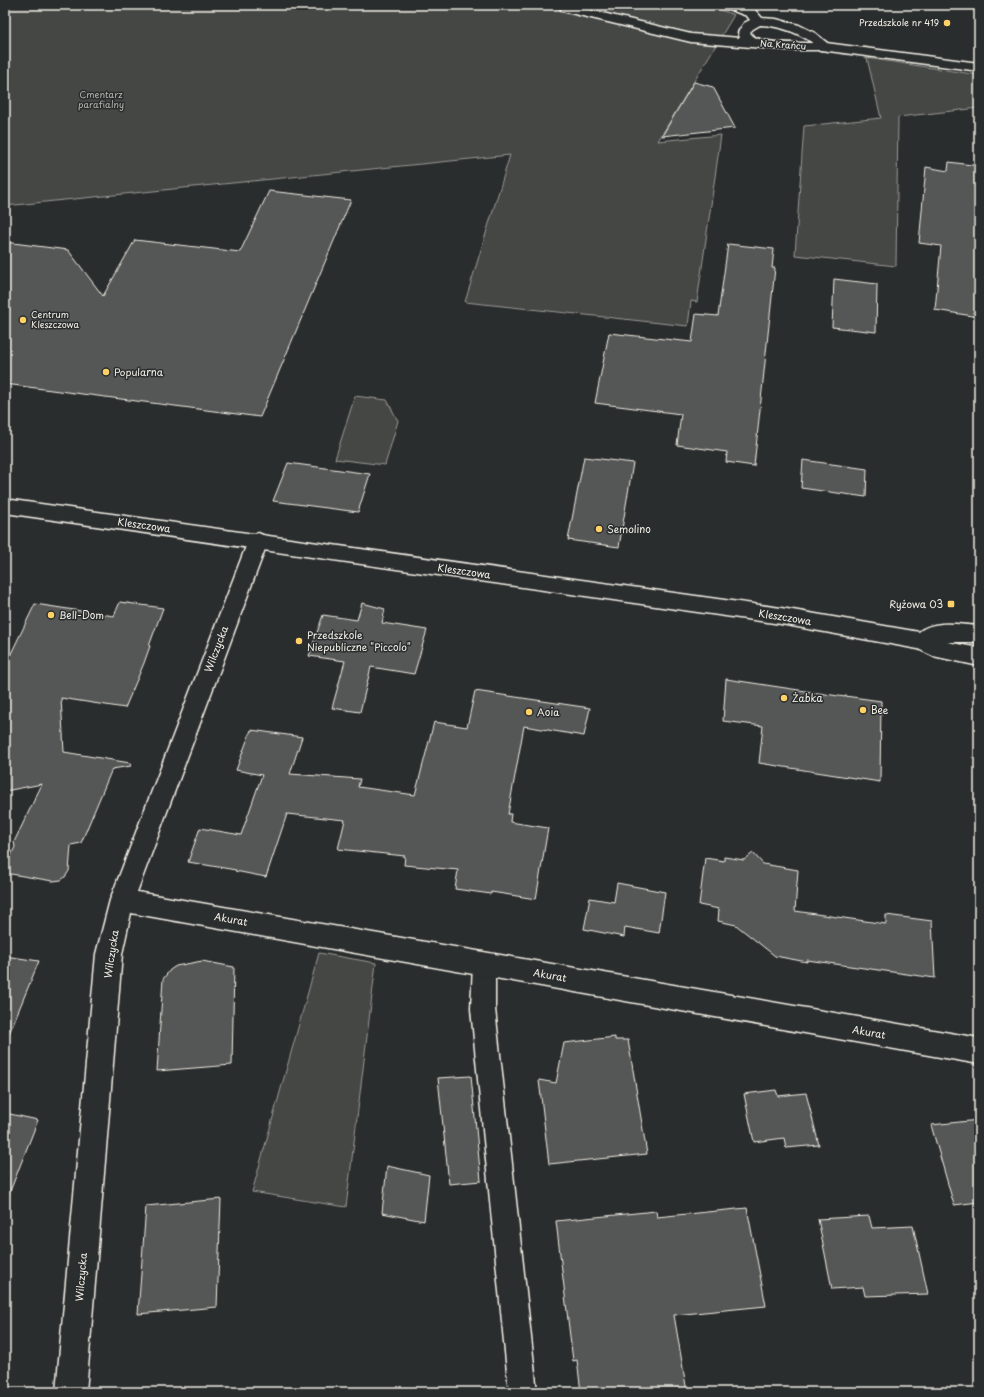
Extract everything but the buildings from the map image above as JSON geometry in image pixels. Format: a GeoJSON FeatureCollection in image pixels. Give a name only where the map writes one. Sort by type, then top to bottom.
{"type":"FeatureCollection","features":[{"type":"Feature","properties":{"kind":"street","name":"Na Krańcu"},"geometry":{"type":"LineString","coordinates":[[826,47],[979,67]]}},
{"type":"Feature","properties":{"kind":"street","name":"Kleszczowa"},"geometry":{"type":"LineString","coordinates":[[5,506],[781,616],[923,641],[933,647],[979,658]]}},
{"type":"Feature","properties":{"kind":"street","name":"Wilczycka"},"geometry":{"type":"LineString","coordinates":[[72,1392],[109,954],[122,900],[258,541]]}},
{"type":"Feature","properties":{"kind":"street"},"geometry":{"type":"LineString","coordinates":[[923,641],[931,634],[979,634]]}},
{"type":"Feature","properties":{"kind":"street","name":"Akurat"},"geometry":{"type":"LineString","coordinates":[[122,900],[979,1051]]}},
{"type":"Feature","properties":{"kind":"lane"},"geometry":{"type":"LineString","coordinates":[[729,5],[751,13],[758,21]]}},
{"type":"Feature","properties":{"kind":"lane"},"geometry":{"type":"LineString","coordinates":[[566,8],[691,38],[755,43]]}},
{"type":"Feature","properties":{"kind":"lane","name":"Na Krańcu"},"geometry":{"type":"LineString","coordinates":[[758,21],[770,22],[798,29],[809,34],[826,47],[755,43],[749,41],[744,32],[748,26],[758,21]]}},
{"type":"Feature","properties":{"kind":"lane"},"geometry":{"type":"LineString","coordinates":[[484,964],[483,1009],[523,1392]]}},
{"type":"Feature","properties":{"kind":"green space","name":"Cmentarz parafialny"},"geometry":{"type":"Polygon","coordinates":[[[5,5],[707,5],[734,15],[658,141],[721,135],[697,302],[691,301],[688,326],[465,302],[510,155],[5,206],[5,5]]]}},
{"type":"Feature","properties":{"kind":"green space"},"geometry":{"type":"Polygon","coordinates":[[[867,58],[979,75],[979,108],[898,117],[896,266],[795,255],[804,126],[881,118],[867,58]]]}},
{"type":"Feature","properties":{"kind":"green space"},"geometry":{"type":"Polygon","coordinates":[[[355,396],[387,400],[398,421],[385,465],[335,459],[355,396]]]}},
{"type":"Feature","properties":{"kind":"green space"},"geometry":{"type":"Polygon","coordinates":[[[319,953],[376,963],[346,1207],[252,1192],[319,953]]]}},
{"type":"Feature","properties":{"kind":"place","name":"Przedszkole nr 419"},"geometry":{"type":"Point","coordinates":[947,23]}},
{"type":"Feature","properties":{"kind":"place","name":"Centrum Kleszczowa"},"geometry":{"type":"Point","coordinates":[23,320]}},
{"type":"Feature","properties":{"kind":"place","name":"Popularna"},"geometry":{"type":"Point","coordinates":[106,372]}},
{"type":"Feature","properties":{"kind":"place","name":"Semolino"},"geometry":{"type":"Point","coordinates":[599,529]}},
{"type":"Feature","properties":{"kind":"place","name":"Ryżowa 03"},"geometry":{"type":"Point","coordinates":[951,604]}},
{"type":"Feature","properties":{"kind":"place","name":"Bell-Dom"},"geometry":{"type":"Point","coordinates":[51,615]}},
{"type":"Feature","properties":{"kind":"place","name":"Przedszkole Niepubliczne \"Piccolo\""},"geometry":{"type":"Point","coordinates":[299,641]}},
{"type":"Feature","properties":{"kind":"place","name":"Żabka"},"geometry":{"type":"Point","coordinates":[784,698]}},
{"type":"Feature","properties":{"kind":"place","name":"Bee"},"geometry":{"type":"Point","coordinates":[863,710]}},
{"type":"Feature","properties":{"kind":"place","name":"Aoia"},"geometry":{"type":"Point","coordinates":[529,712]}}]}
